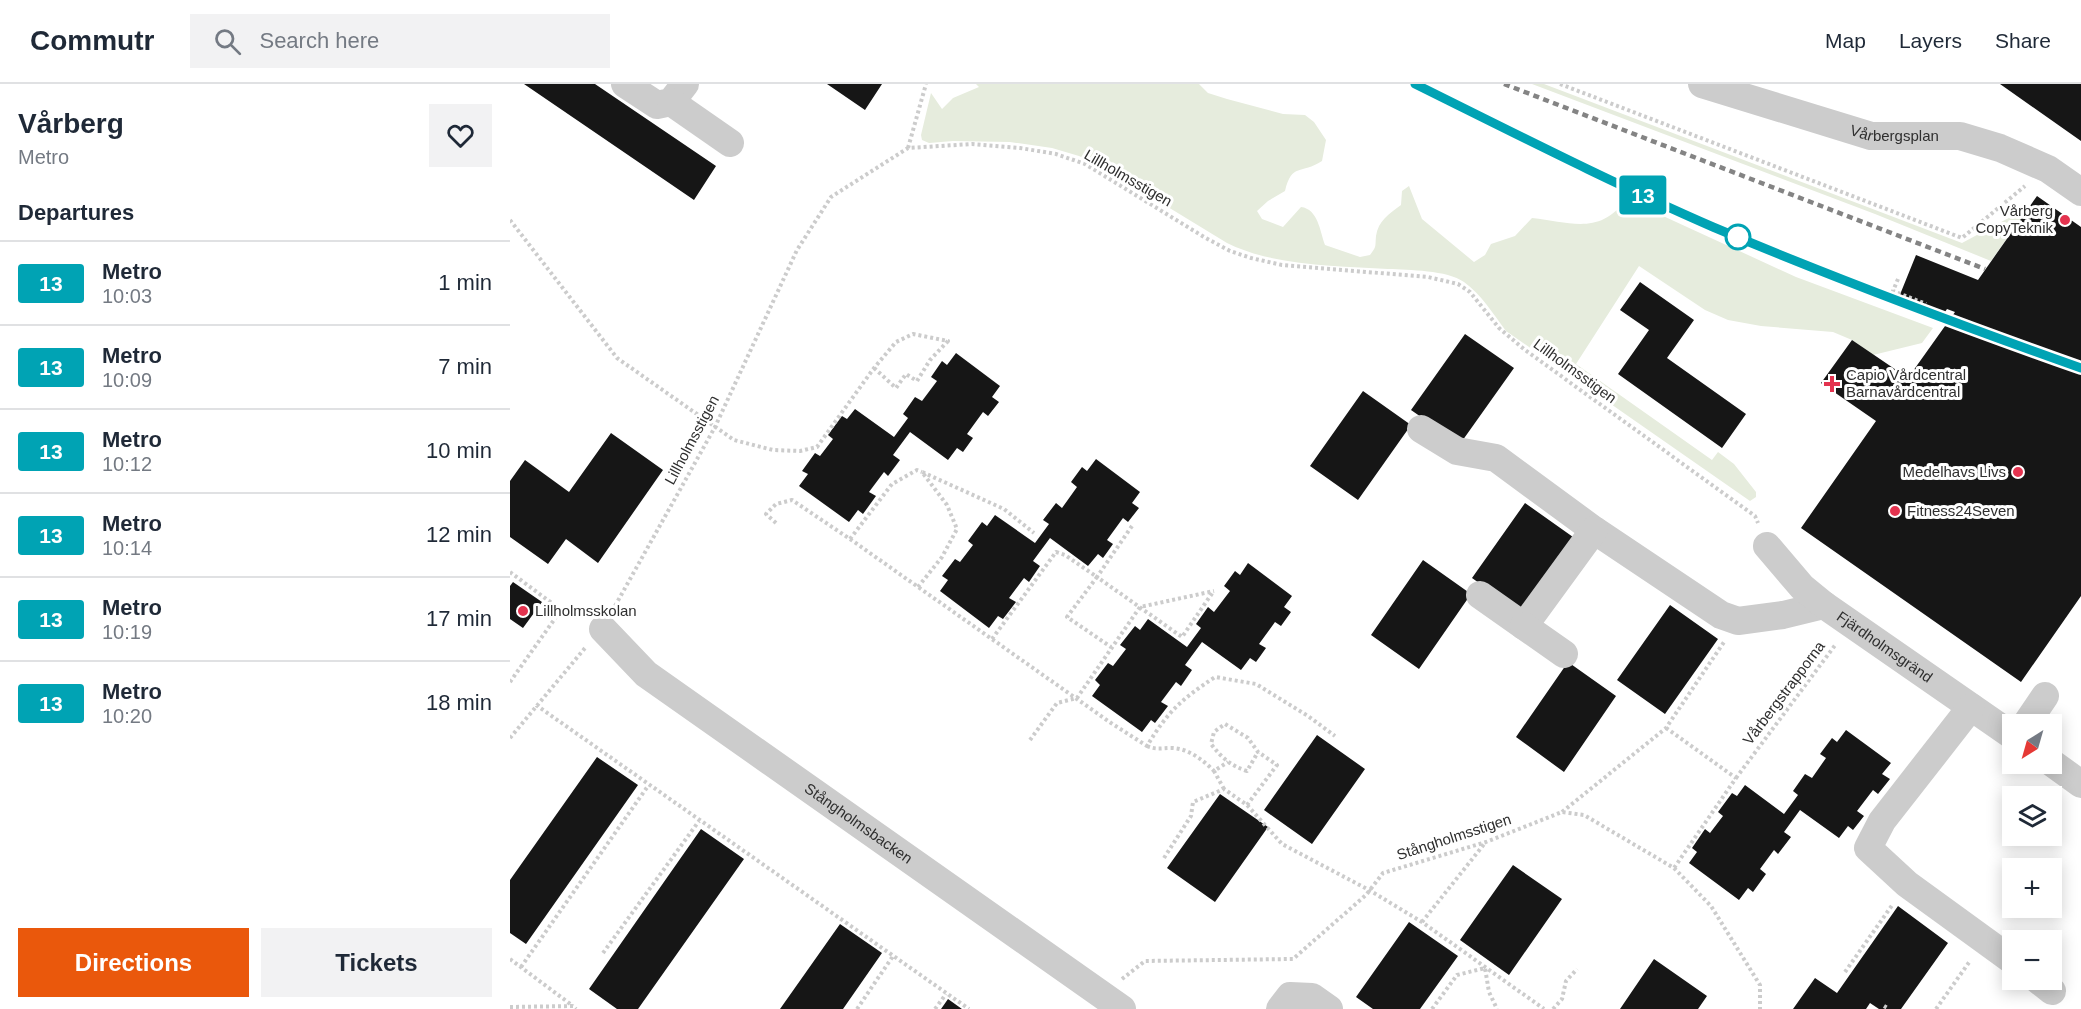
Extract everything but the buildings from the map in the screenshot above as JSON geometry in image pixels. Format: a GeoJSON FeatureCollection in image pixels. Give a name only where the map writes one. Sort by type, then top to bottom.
{"type":"FeatureCollection","features":[{"type":"Feature","properties":{"kind":"street"},"geometry":{"type":"LineString","coordinates":[[625,84],[657,105],[678,93],[730,143]]}},
{"type":"Feature","properties":{"kind":"street","name":"Vårbergsplan"},"geometry":{"type":"LineString","coordinates":[[1702,84],[1870,136],[1960,136],[2000,148],[2048,169],[2081,192]]}},
{"type":"Feature","properties":{"kind":"street"},"geometry":{"type":"LineString","coordinates":[[1421,429],[1457,451],[1496,458],[1594,530],[1721,615],[1738,621],[1783,615],[1824,605]]}},
{"type":"Feature","properties":{"kind":"street"},"geometry":{"type":"LineString","coordinates":[[1524,626],[1594,530]]}},
{"type":"Feature","properties":{"kind":"street","name":"Fjärdholmsgränd"},"geometry":{"type":"LineString","coordinates":[[1767,546],[1802,587],[1824,605],[2002,728]]}},
{"type":"Feature","properties":{"kind":"street"},"geometry":{"type":"LineString","coordinates":[[1480,595],[1564,654]]}},
{"type":"Feature","properties":{"kind":"street","name":"Stångholmsbacken"},"geometry":{"type":"LineString","coordinates":[[603,629],[646,674],[1112,1002]]}},
{"type":"Feature","properties":{"kind":"street"},"geometry":{"type":"LineString","coordinates":[[2033,714],[2045,696]]}},
{"type":"Feature","properties":{"kind":"street"},"geometry":{"type":"LineString","coordinates":[[1971,706],[1882,821],[1868,848],[1907,884],[2002,953]]}},
{"type":"Feature","properties":{"kind":"street"},"geometry":{"type":"LineString","coordinates":[[2062,770],[2081,784]]}},
{"type":"Feature","properties":{"kind":"street"},"geometry":{"type":"LineString","coordinates":[[1280,1009],[1290,996],[1312,997],[1329,1009]]}},
{"type":"Feature","properties":{"kind":"path"},"geometry":{"type":"LineString","coordinates":[[908,148],[926,84]]}},
{"type":"Feature","properties":{"kind":"path"},"geometry":{"type":"LineString","coordinates":[[1560,84],[1962,238],[2028,184]]}},
{"type":"Feature","properties":{"kind":"path","name":"Lillholmsstigen"},"geometry":{"type":"LineString","coordinates":[[510,738],[603,629],[715,427],[797,250],[831,198],[908,148],[972,144],[1056,154],[1085,164],[1204,237],[1230,251],[1251,258],[1282,265],[1441,279],[1458,284],[1470,292],[1499,328],[1525,350],[1755,516],[1767,546]]}},
{"type":"Feature","properties":{"kind":"path"},"geometry":{"type":"LineString","coordinates":[[510,220],[617,358],[734,440],[773,450],[800,451],[817,447],[874,368],[896,342],[913,334],[948,341],[930,360],[917,381],[906,374],[896,388],[874,368]]}},
{"type":"Feature","properties":{"kind":"path"},"geometry":{"type":"LineString","coordinates":[[1898,279],[1893,291],[1926,304]]}},
{"type":"Feature","properties":{"kind":"path"},"geometry":{"type":"LineString","coordinates":[[850,539],[892,484],[917,470],[1004,508],[1034,533]]}},
{"type":"Feature","properties":{"kind":"path"},"geometry":{"type":"LineString","coordinates":[[918,587],[942,556],[957,529],[947,505],[922,472]]}},
{"type":"Feature","properties":{"kind":"path"},"geometry":{"type":"LineString","coordinates":[[776,523],[766,514],[776,504],[792,500],[1147,746],[1154,750],[1174,748],[1201,758],[1214,771],[1224,789],[1247,805],[1282,844],[1369,890],[1422,922],[1544,1009]]}},
{"type":"Feature","properties":{"kind":"path"},"geometry":{"type":"LineString","coordinates":[[1111,647],[1067,616],[1132,526]]}},
{"type":"Feature","properties":{"kind":"path"},"geometry":{"type":"LineString","coordinates":[[992,639],[1056,552],[1065,555],[1140,607],[1182,637],[1214,591],[1140,607],[1077,698],[1057,703],[1030,740]]}},
{"type":"Feature","properties":{"kind":"path"},"geometry":{"type":"LineString","coordinates":[[510,572],[561,610],[603,629]]}},
{"type":"Feature","properties":{"kind":"path"},"geometry":{"type":"LineString","coordinates":[[510,682],[561,610]]}},
{"type":"Feature","properties":{"kind":"path","name":"Stångholmsstigen"},"geometry":{"type":"LineString","coordinates":[[1112,1002],[1145,961],[1293,959],[1369,890],[1383,873],[1486,842],[1562,812],[1665,728],[1738,621]]}},
{"type":"Feature","properties":{"kind":"path","name":"Vårbergstrapporna"},"geometry":{"type":"LineString","coordinates":[[1674,868],[1736,778],[1852,623]]}},
{"type":"Feature","properties":{"kind":"path"},"geometry":{"type":"LineString","coordinates":[[1147,746],[1163,720],[1185,697],[1215,677],[1256,684],[1308,716],[1335,736]]}},
{"type":"Feature","properties":{"kind":"path"},"geometry":{"type":"LineString","coordinates":[[536,705],[969,1009]]}},
{"type":"Feature","properties":{"kind":"path"},"geometry":{"type":"LineString","coordinates":[[1247,805],[1278,765],[1258,752],[1248,738],[1225,724],[1214,732],[1211,744],[1223,759],[1247,771],[1258,752]]}},
{"type":"Feature","properties":{"kind":"path"},"geometry":{"type":"LineString","coordinates":[[1665,728],[1736,778]]}},
{"type":"Feature","properties":{"kind":"path"},"geometry":{"type":"LineString","coordinates":[[1214,771],[1228,762]]}},
{"type":"Feature","properties":{"kind":"path"},"geometry":{"type":"LineString","coordinates":[[521,967],[649,786]]}},
{"type":"Feature","properties":{"kind":"path"},"geometry":{"type":"LineString","coordinates":[[1164,858],[1191,816],[1193,802],[1224,789]]}},
{"type":"Feature","properties":{"kind":"path"},"geometry":{"type":"LineString","coordinates":[[1562,812],[1584,815],[1674,868],[1711,906],[1760,985],[1760,1009]]}},
{"type":"Feature","properties":{"kind":"path"},"geometry":{"type":"LineString","coordinates":[[603,953],[699,821]]}},
{"type":"Feature","properties":{"kind":"path"},"geometry":{"type":"LineString","coordinates":[[1422,922],[1486,842]]}},
{"type":"Feature","properties":{"kind":"path"},"geometry":{"type":"LineString","coordinates":[[1845,972],[1907,884]]}},
{"type":"Feature","properties":{"kind":"path"},"geometry":{"type":"LineString","coordinates":[[1936,1009],[1971,960],[1969,950],[1979,935]]}},
{"type":"Feature","properties":{"kind":"path"},"geometry":{"type":"LineString","coordinates":[[857,1009],[892,956]]}},
{"type":"Feature","properties":{"kind":"path"},"geometry":{"type":"LineString","coordinates":[[510,958],[574,1008]]}},
{"type":"Feature","properties":{"kind":"path"},"geometry":{"type":"LineString","coordinates":[[1432,1009],[1457,975],[1485,968]]}},
{"type":"Feature","properties":{"kind":"path"},"geometry":{"type":"LineString","coordinates":[[1485,968],[1489,992],[1497,1009]]}},
{"type":"Feature","properties":{"kind":"path"},"geometry":{"type":"LineString","coordinates":[[1553,1009],[1562,999],[1566,981],[1577,969]]}},
{"type":"Feature","properties":{"kind":"path"},"geometry":{"type":"LineString","coordinates":[[935,1009],[946,994]]}},
{"type":"Feature","properties":{"kind":"path"},"geometry":{"type":"LineString","coordinates":[[1884,1006],[1889,1009]]}},
{"type":"Feature","properties":{"kind":"path"},"geometry":{"type":"LineString","coordinates":[[510,1007],[574,1008]]}},
{"type":"Feature","properties":{"kind":"green space"},"geometry":{"type":"Polygon","coordinates":[[[976,84],[1199,84],[1208,93],[1227,99],[1283,114],[1305,115],[1314,122],[1326,140],[1322,161],[1294,172],[1285,191],[1257,211],[1262,219],[1283,227],[1301,207],[1307,209],[1318,222],[1325,245],[1360,257],[1370,255],[1375,246],[1379,226],[1401,205],[1402,191],[1409,186],[1422,219],[1474,262],[1485,255],[1491,244],[1515,236],[1532,218],[1572,224],[1595,222],[1616,211],[1626,199],[1796,277],[1933,328],[1922,343],[1873,355],[1852,340],[1833,332],[1761,326],[1728,320],[1705,310],[1639,266],[1576,364],[1712,460],[1718,452],[1734,464],[1756,492],[1756,497],[1750,501],[1506,331],[1476,292],[1457,278],[1428,271],[1327,266],[1264,256],[1227,243],[1104,168],[1079,156],[1052,148],[1010,142],[929,143],[922,140],[921,135],[931,93],[942,109],[953,98],[979,87],[976,84]]]}},
{"type":"Feature","properties":{"kind":"green space"},"geometry":{"type":"Polygon","coordinates":[[[1532,84],[1544,84],[1962,243],[2029,207],[1991,261],[1875,214],[1532,84]]]}},
{"type":"Feature","properties":{"kind":"railway"},"geometry":{"type":"LineString","coordinates":[[1415,84],[1666,206],[1821,271],[1941,317]]}},
{"type":"Feature","properties":{"kind":"railway"},"geometry":{"type":"LineString","coordinates":[[1504,84],[1985,269]]}},
{"type":"Feature","properties":{"kind":"metro line","name":"13"},"geometry":{"type":"LineString","coordinates":[[1415,84],[1615,183],[1712,226],[1874,292],[2081,368]]}},
{"type":"Feature","properties":{"kind":"place","name":"Vårberg CopyTeknik"},"geometry":{"type":"Point","coordinates":[2065,220]}},
{"type":"Feature","properties":{"kind":"place","name":"Capio Vårdcentral Barnavårdcentral"},"geometry":{"type":"Point","coordinates":[1832,384]}},
{"type":"Feature","properties":{"kind":"place","name":"Medelhavs Livs"},"geometry":{"type":"Point","coordinates":[2018,472]}},
{"type":"Feature","properties":{"kind":"place","name":"Fitness24Seven"},"geometry":{"type":"Point","coordinates":[1895,511]}},
{"type":"Feature","properties":{"kind":"place","name":"Lillholmsskolan"},"geometry":{"type":"Point","coordinates":[523,611]}}]}
